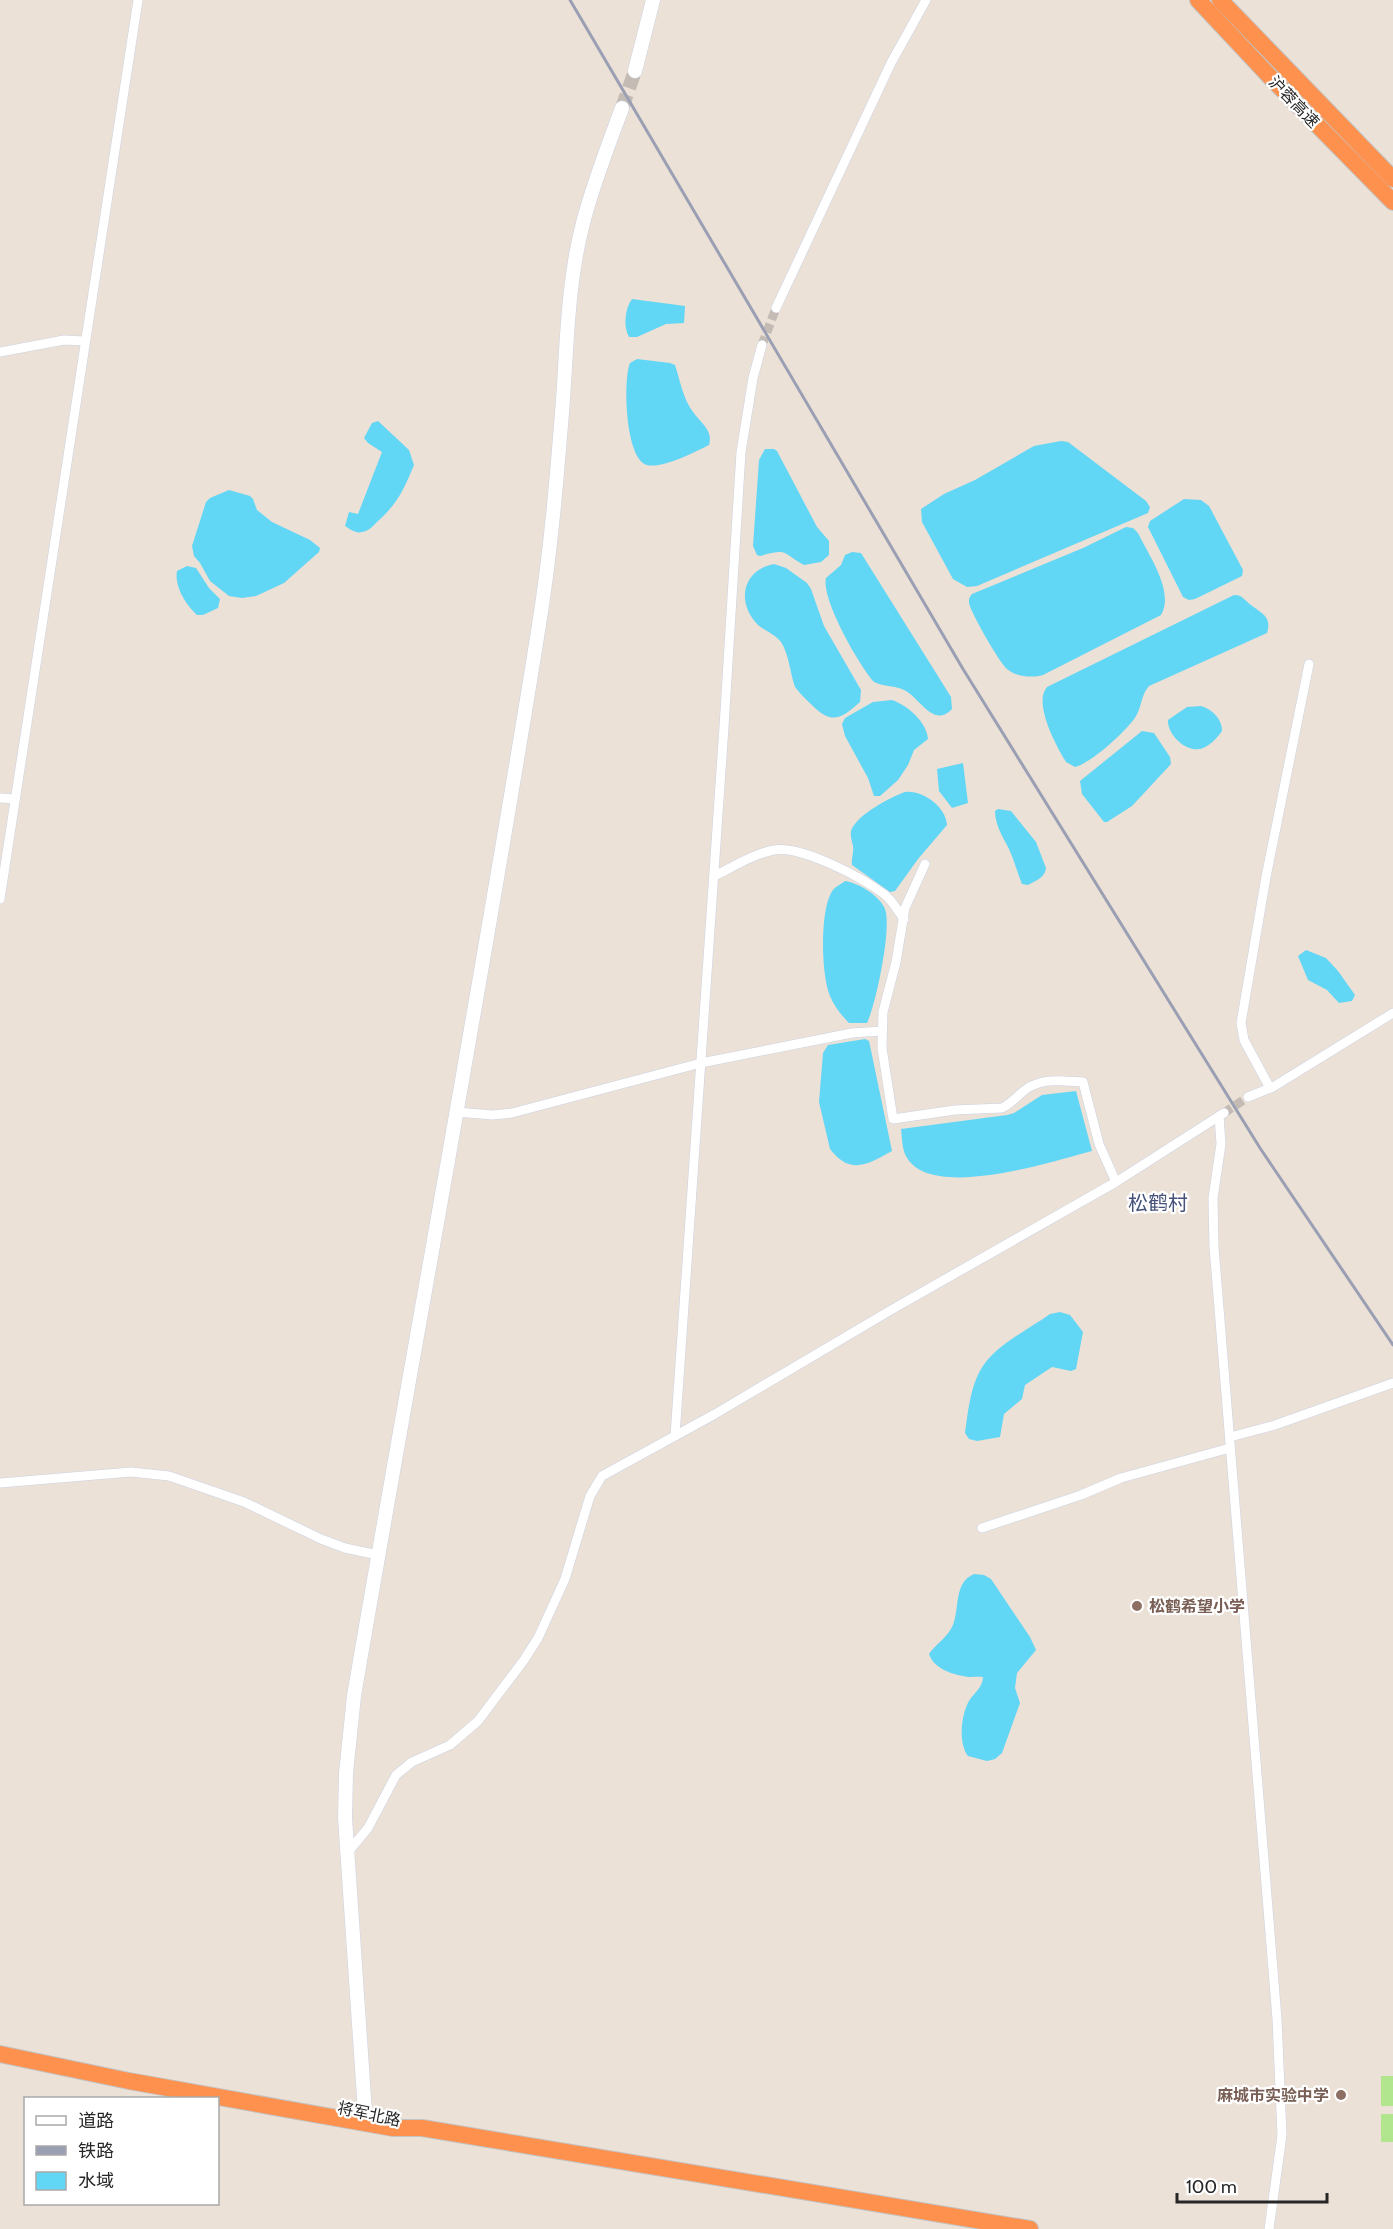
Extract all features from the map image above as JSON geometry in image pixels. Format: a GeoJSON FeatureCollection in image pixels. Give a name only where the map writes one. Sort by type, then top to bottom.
{"type":"FeatureCollection","features":[{"type":"Feature","properties":{"kind":"highway","name":"沪蓉高速"},"geometry":{"type":"LineString","coordinates":[[1198,0],[1282,90],[1393,202]]}},
{"type":"Feature","properties":{"kind":"highway","name":"沪蓉高速"},"geometry":{"type":"LineString","coordinates":[[1220,0],[1393,179]]}},
{"type":"Feature","properties":{"kind":"highway","name":"将军北路"},"geometry":{"type":"LineString","coordinates":[[0,2042],[131,2070],[395,2117],[422,2128]]}},
{"type":"Feature","properties":{"kind":"highway","name":"将军北路"},"geometry":{"type":"LineString","coordinates":[[0,2054],[218,2097]]}},
{"type":"Feature","properties":{"kind":"highway","name":"将军北路"},"geometry":{"type":"LineString","coordinates":[[219,2097],[393,2128],[422,2128]]}},
{"type":"Feature","properties":{"kind":"highway"},"geometry":{"type":"LineString","coordinates":[[422,2128],[1002,2227],[1030,2229]]}},
{"type":"Feature","properties":{"kind":"main road"},"geometry":{"type":"LineString","coordinates":[[635,71],[653,0]]}},
{"type":"Feature","properties":{"kind":"main road"},"geometry":{"type":"LineString","coordinates":[[365,2112],[345,1799],[351,1722],[547,575],[555,507],[568,316],[577,254],[599,170],[622,108]]}},
{"type":"Feature","properties":{"kind":"street"},"geometry":{"type":"LineString","coordinates":[[0,899],[138,0]]}},
{"type":"Feature","properties":{"kind":"street"},"geometry":{"type":"LineString","coordinates":[[776,308],[891,63],[926,0]]}},
{"type":"Feature","properties":{"kind":"street"},"geometry":{"type":"LineString","coordinates":[[0,352],[64,340],[84,340]]}},
{"type":"Feature","properties":{"kind":"street"},"geometry":{"type":"LineString","coordinates":[[675,1436],[741,452],[753,378],[762,345]]}},
{"type":"Feature","properties":{"kind":"street"},"geometry":{"type":"LineString","coordinates":[[1270,1088],[1244,1040],[1241,1023],[1266,877],[1309,664]]}},
{"type":"Feature","properties":{"kind":"street"},"geometry":{"type":"LineString","coordinates":[[0,798],[15,799]]}},
{"type":"Feature","properties":{"kind":"street"},"geometry":{"type":"LineString","coordinates":[[714,876],[767,852],[788,850],[841,868],[885,895],[904,919]]}},
{"type":"Feature","properties":{"kind":"street"},"geometry":{"type":"LineString","coordinates":[[925,864],[905,908],[896,962],[883,1012],[883,1062],[893,1119],[955,1110],[1002,1108],[1037,1084],[1051,1081],[1083,1082],[1100,1144],[1116,1182]]}},
{"type":"Feature","properties":{"kind":"street"},"geometry":{"type":"LineString","coordinates":[[1248,1097],[1270,1088],[1393,1013]]}},
{"type":"Feature","properties":{"kind":"street"},"geometry":{"type":"LineString","coordinates":[[456,1112],[493,1115],[512,1113],[701,1063],[852,1033],[882,1031]]}},
{"type":"Feature","properties":{"kind":"street"},"geometry":{"type":"LineString","coordinates":[[348,1852],[368,1828],[396,1775],[412,1762],[450,1745],[478,1721],[520,1668],[538,1638],[565,1579],[590,1496],[597,1482],[609,1472],[1116,1182],[1221,1115],[1221,1144],[1213,1198],[1214,1247],[1277,2019],[1282,2112],[1281,2155],[1269,2229]]}},
{"type":"Feature","properties":{"kind":"street"},"geometry":{"type":"LineString","coordinates":[[1230,1437],[1275,1425],[1393,1383]]}},
{"type":"Feature","properties":{"kind":"street"},"geometry":{"type":"LineString","coordinates":[[982,1528],[1081,1495],[1121,1478],[1230,1448]]}},
{"type":"Feature","properties":{"kind":"street"},"geometry":{"type":"LineString","coordinates":[[0,1483],[131,1473],[169,1476],[244,1502],[329,1542],[378,1555]]}},
{"type":"Feature","properties":{"kind":"green space"},"geometry":{"type":"Polygon","coordinates":[[[1381,2076],[1393,2076],[1393,2106],[1381,2106],[1381,2076]]]}},
{"type":"Feature","properties":{"kind":"green space"},"geometry":{"type":"Polygon","coordinates":[[[1381,2114],[1393,2114],[1393,2142],[1381,2142],[1381,2114]]]}},
{"type":"Feature","properties":{"kind":"water"},"geometry":{"type":"Polygon","coordinates":[[[632,299],[685,306],[684,323],[666,324],[637,337],[629,337],[626,318],[632,299]]]}},
{"type":"Feature","properties":{"kind":"water"},"geometry":{"type":"Polygon","coordinates":[[[637,359],[675,365],[687,401],[710,435],[709,445],[661,465],[647,465],[640,460],[630,434],[627,401],[630,363],[637,359]]]}},
{"type":"Feature","properties":{"kind":"water"},"geometry":{"type":"Polygon","coordinates":[[[378,421],[409,450],[414,465],[391,508],[369,529],[353,531],[345,526],[349,512],[358,514],[382,452],[364,438],[372,423],[378,421]]]}},
{"type":"Feature","properties":{"kind":"water"},"geometry":{"type":"Polygon","coordinates":[[[1061,441],[1068,442],[1146,501],[1150,507],[1148,513],[977,586],[967,587],[953,579],[922,522],[921,509],[944,494],[975,480],[1034,446],[1061,441]]]}},
{"type":"Feature","properties":{"kind":"water"},"geometry":{"type":"Polygon","coordinates":[[[765,449],[777,451],[817,527],[829,541],[829,555],[821,562],[804,565],[781,552],[757,555],[753,546],[759,460],[765,449]]]}},
{"type":"Feature","properties":{"kind":"water"},"geometry":{"type":"Polygon","coordinates":[[[229,490],[250,496],[257,510],[272,522],[310,540],[320,548],[319,552],[284,583],[256,596],[242,598],[229,596],[210,581],[194,556],[192,546],[206,502],[229,490]]]}},
{"type":"Feature","properties":{"kind":"water"},"geometry":{"type":"Polygon","coordinates":[[[1184,499],[1201,500],[1209,506],[1243,570],[1242,576],[1189,600],[1183,597],[1148,527],[1150,521],[1184,499]]]}},
{"type":"Feature","properties":{"kind":"water"},"geometry":{"type":"Polygon","coordinates":[[[1126,527],[1133,528],[1138,533],[1163,584],[1165,595],[1161,615],[1043,675],[1024,676],[1007,669],[975,617],[969,603],[972,594],[1083,548],[1126,527]]]}},
{"type":"Feature","properties":{"kind":"water"},"geometry":{"type":"Polygon","coordinates":[[[852,552],[861,553],[951,697],[952,709],[945,714],[933,714],[902,689],[874,682],[859,662],[842,632],[826,588],[826,578],[841,565],[845,555],[852,552]]]}},
{"type":"Feature","properties":{"kind":"water"},"geometry":{"type":"Polygon","coordinates":[[[774,564],[786,568],[807,583],[824,626],[861,690],[860,702],[843,715],[833,718],[821,713],[800,693],[795,687],[786,652],[781,642],[758,625],[751,616],[745,598],[749,580],[763,567],[774,564]]]}},
{"type":"Feature","properties":{"kind":"water"},"geometry":{"type":"Polygon","coordinates":[[[187,566],[196,568],[209,588],[220,599],[218,608],[203,615],[197,615],[189,606],[177,583],[177,571],[187,566]]]}},
{"type":"Feature","properties":{"kind":"water"},"geometry":{"type":"Polygon","coordinates":[[[1234,595],[1241,597],[1265,616],[1268,623],[1267,633],[1149,686],[1144,693],[1136,716],[1117,737],[1082,765],[1075,767],[1066,762],[1044,714],[1043,694],[1047,687],[1234,595]]]}},
{"type":"Feature","properties":{"kind":"water"},"geometry":{"type":"Polygon","coordinates":[[[892,700],[915,715],[924,726],[928,739],[914,750],[898,780],[880,796],[874,796],[868,778],[845,736],[842,724],[845,718],[873,702],[892,700]]]}},
{"type":"Feature","properties":{"kind":"water"},"geometry":{"type":"Polygon","coordinates":[[[1201,706],[1216,715],[1222,731],[1207,746],[1200,749],[1189,748],[1178,741],[1170,731],[1168,720],[1187,707],[1201,706]]]}},
{"type":"Feature","properties":{"kind":"water"},"geometry":{"type":"Polygon","coordinates":[[[1142,731],[1154,733],[1170,757],[1171,764],[1132,806],[1104,822],[1082,794],[1080,781],[1142,731]]]}},
{"type":"Feature","properties":{"kind":"water"},"geometry":{"type":"Polygon","coordinates":[[[963,763],[968,803],[952,808],[939,791],[937,769],[963,763]]]}},
{"type":"Feature","properties":{"kind":"water"},"geometry":{"type":"Polygon","coordinates":[[[905,792],[919,794],[932,801],[943,812],[947,825],[895,891],[890,892],[852,865],[851,831],[867,813],[883,802],[905,792]]]}},
{"type":"Feature","properties":{"kind":"water"},"geometry":{"type":"Polygon","coordinates":[[[998,809],[1011,811],[1036,842],[1046,868],[1042,877],[1028,885],[1022,884],[999,830],[995,811],[998,809]]]}},
{"type":"Feature","properties":{"kind":"water"},"geometry":{"type":"Polygon","coordinates":[[[845,881],[862,887],[874,895],[885,909],[887,919],[882,966],[875,1000],[867,1023],[849,1023],[843,1017],[830,996],[825,974],[823,929],[827,903],[832,891],[845,881]]]}},
{"type":"Feature","properties":{"kind":"water"},"geometry":{"type":"Polygon","coordinates":[[[1306,950],[1326,958],[1338,971],[1355,995],[1352,1001],[1339,1003],[1327,990],[1308,980],[1298,956],[1306,950]]]}},
{"type":"Feature","properties":{"kind":"water"},"geometry":{"type":"Polygon","coordinates":[[[865,1039],[869,1041],[892,1151],[867,1163],[852,1165],[837,1157],[830,1149],[819,1102],[823,1053],[828,1045],[865,1039]]]}},
{"type":"Feature","properties":{"kind":"water"},"geometry":{"type":"Polygon","coordinates":[[[1076,1091],[1092,1151],[1023,1169],[993,1175],[965,1177],[939,1176],[919,1169],[906,1156],[901,1129],[1007,1115],[1042,1095],[1076,1091]]]}},
{"type":"Feature","properties":{"kind":"water"},"geometry":{"type":"Polygon","coordinates":[[[1060,1312],[1070,1315],[1083,1332],[1076,1369],[1071,1371],[1052,1367],[1025,1385],[1022,1399],[1004,1414],[1000,1437],[977,1441],[969,1439],[965,1433],[970,1400],[977,1376],[987,1360],[1012,1338],[1050,1314],[1060,1312]]]}},
{"type":"Feature","properties":{"kind":"water"},"geometry":{"type":"Polygon","coordinates":[[[974,1574],[984,1575],[991,1579],[1030,1637],[1036,1650],[1017,1673],[1015,1688],[1020,1703],[1002,1753],[995,1759],[987,1761],[968,1756],[962,1737],[966,1707],[980,1687],[983,1677],[966,1677],[948,1672],[934,1663],[929,1654],[951,1629],[960,1591],[967,1578],[974,1574]]]}},
{"type":"Feature","properties":{"kind":"tunnel"},"geometry":{"type":"LineString","coordinates":[[622,108],[635,71]]}},
{"type":"Feature","properties":{"kind":"tunnel"},"geometry":{"type":"LineString","coordinates":[[762,345],[776,308]]}},
{"type":"Feature","properties":{"kind":"tunnel"},"geometry":{"type":"LineString","coordinates":[[1224,1113],[1248,1097]]}},
{"type":"Feature","properties":{"kind":"railway"},"geometry":{"type":"LineString","coordinates":[[570,0],[963,669],[1260,1148],[1393,1345]]}},
{"type":"Feature","properties":{"kind":"place","name":"松鹤希望小学"},"geometry":{"type":"Point","coordinates":[1137,1606]}},
{"type":"Feature","properties":{"kind":"place","name":"麻城市实验中学"},"geometry":{"type":"Point","coordinates":[1341,2095]}},
{"type":"Feature","properties":{"kind":"district","name":"松鹤村"},"geometry":{"type":"Point","coordinates":[1158,1203]}}]}
